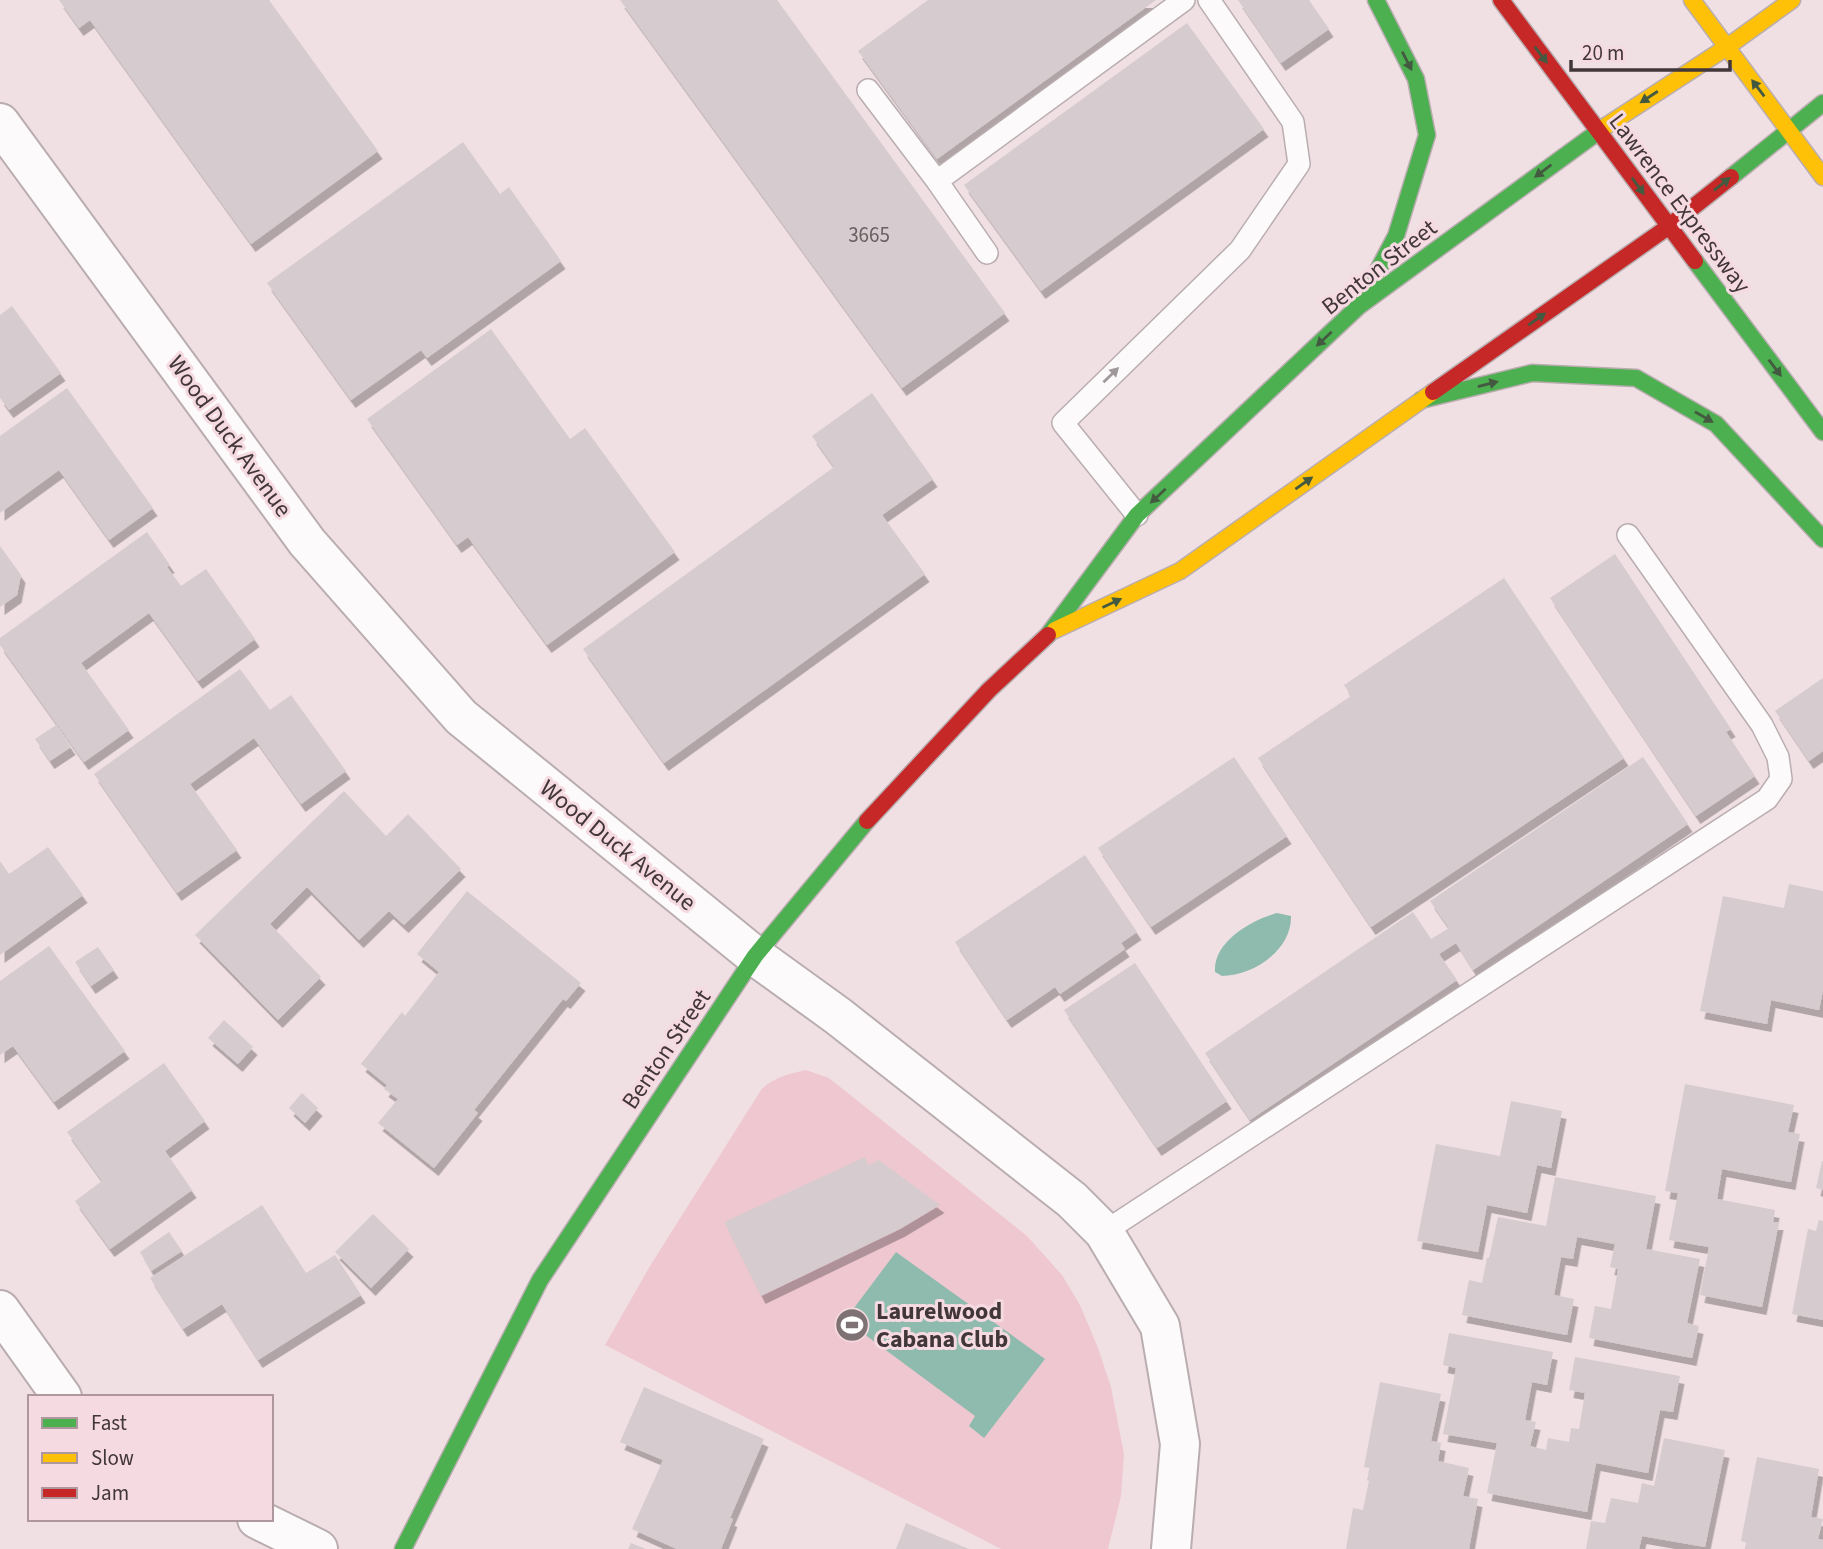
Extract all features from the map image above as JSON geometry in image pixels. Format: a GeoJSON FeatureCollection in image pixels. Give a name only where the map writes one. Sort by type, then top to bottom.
{"type":"FeatureCollection","features":[{"type":"Feature","properties":{"kind":"main road"},"geometry":{"type":"LineString","coordinates":[[1359,306],[1396,236],[1427,135],[1416,79],[1376,0]]}},
{"type":"Feature","properties":{"kind":"main road","name":"Lawrence Expressway"},"geometry":{"type":"LineString","coordinates":[[1501,0],[1823,432]]}},
{"type":"Feature","properties":{"kind":"main road"},"geometry":{"type":"LineString","coordinates":[[1692,0],[1823,177]]}},
{"type":"Feature","properties":{"kind":"main road","name":"Benton Street"},"geometry":{"type":"LineString","coordinates":[[402,1549],[540,1280],[755,956],[869,819],[989,691],[1050,633],[1138,515],[1359,306],[1598,131],[1727,47],[1792,0]]}},
{"type":"Feature","properties":{"kind":"main road","name":"Benton Street"},"geometry":{"type":"LineString","coordinates":[[1050,633],[1180,571],[1668,227],[1823,103]]}},
{"type":"Feature","properties":{"kind":"main road"},"geometry":{"type":"LineString","coordinates":[[1422,400],[1532,373],[1636,378],[1716,424],[1823,539]]}},
{"type":"Feature","properties":{"kind":"street","name":"Wood Duck Avenue"},"geometry":{"type":"LineString","coordinates":[[0,122],[307,541],[461,717],[755,956],[838,1016],[1072,1200],[1104,1232],[1160,1326],[1180,1444],[1171,1549]]}},
{"type":"Feature","properties":{"kind":"street"},"geometry":{"type":"LineString","coordinates":[[0,1310],[61,1395]]}},
{"type":"Feature","properties":{"kind":"street"},"geometry":{"type":"LineString","coordinates":[[261,1521],[318,1549]]}},
{"type":"Feature","properties":{"kind":"lane"},"geometry":{"type":"LineString","coordinates":[[937,181],[1184,0]]}},
{"type":"Feature","properties":{"kind":"lane"},"geometry":{"type":"LineString","coordinates":[[1138,515],[1062,422],[1240,250],[1298,164],[1293,122],[1209,0]]}},
{"type":"Feature","properties":{"kind":"lane"},"geometry":{"type":"LineString","coordinates":[[868,90],[987,253]]}},
{"type":"Feature","properties":{"kind":"lane"},"geometry":{"type":"LineString","coordinates":[[1104,1232],[1767,799],[1781,779],[1778,757],[1762,725],[1628,535]]}},
{"type":"Feature","properties":{"kind":"shaded area"},"geometry":{"type":"Polygon","coordinates":[[[1277,913],[1291,916],[1290,928],[1285,940],[1269,959],[1234,975],[1222,976],[1215,972],[1220,951],[1235,934],[1256,921],[1277,913]]]}},
{"type":"Feature","properties":{"kind":"shaded area","name":"Laurelwood Cabana Club"},"geometry":{"type":"Polygon","coordinates":[[[806,1070],[829,1078],[1027,1236],[1062,1275],[1080,1305],[1098,1348],[1111,1387],[1124,1454],[1121,1496],[1108,1549],[1001,1549],[605,1345],[650,1266],[761,1090],[776,1079],[806,1070]]]}},
{"type":"Feature","properties":{"kind":"shaded area"},"geometry":{"type":"Polygon","coordinates":[[[896,1252],[1045,1359],[984,1438],[969,1426],[975,1416],[845,1320],[896,1252]]]}},
{"type":"Feature","properties":{"kind":"building"},"geometry":{"type":"Polygon","coordinates":[[[59,0],[269,0],[378,151],[251,244],[90,20],[79,28],[59,0]]]}},
{"type":"Feature","properties":{"kind":"building"},"geometry":{"type":"Polygon","coordinates":[[[620,0],[777,0],[1005,313],[902,388],[620,0]]]}},
{"type":"Feature","properties":{"kind":"building"},"geometry":{"type":"Polygon","coordinates":[[[928,0],[1156,0],[937,159],[858,51],[928,0]]]}},
{"type":"Feature","properties":{"kind":"building"},"geometry":{"type":"Polygon","coordinates":[[[1238,0],[1309,0],[1329,29],[1281,63],[1238,0]]]}},
{"type":"Feature","properties":{"kind":"building"},"geometry":{"type":"Polygon","coordinates":[[[1187,23],[1264,129],[1041,291],[964,185],[1187,23]]]}},
{"type":"Feature","properties":{"kind":"building"},"geometry":{"type":"Polygon","coordinates":[[[463,142],[500,194],[509,187],[561,261],[427,358],[421,350],[351,400],[267,283],[463,142]]]}},
{"type":"Feature","properties":{"kind":"building"},"geometry":{"type":"Polygon","coordinates":[[[12,306],[61,373],[9,410],[0,398],[0,315],[12,306]]]}},
{"type":"Feature","properties":{"kind":"building"},"geometry":{"type":"Polygon","coordinates":[[[491,329],[570,439],[585,428],[675,552],[547,645],[468,537],[457,545],[367,419],[491,329]]]}},
{"type":"Feature","properties":{"kind":"building"},"geometry":{"type":"Polygon","coordinates":[[[67,388],[153,508],[109,540],[59,470],[0,513],[0,436],[67,388]]]}},
{"type":"Feature","properties":{"kind":"building"},"geometry":{"type":"Polygon","coordinates":[[[872,393],[933,479],[882,515],[925,574],[664,763],[583,649],[834,467],[812,436],[872,393]]]}},
{"type":"Feature","properties":{"kind":"building"},"geometry":{"type":"Polygon","coordinates":[[[147,532],[181,586],[206,569],[255,639],[198,681],[149,613],[81,663],[129,730],[84,762],[0,645],[0,638],[147,532]]]}},
{"type":"Feature","properties":{"kind":"building"},"geometry":{"type":"Polygon","coordinates":[[[0,546],[21,575],[17,595],[0,607],[0,546]]]}},
{"type":"Feature","properties":{"kind":"building"},"geometry":{"type":"Polygon","coordinates":[[[1615,554],[1731,729],[1726,732],[1755,776],[1696,816],[1550,598],[1615,554]]]}},
{"type":"Feature","properties":{"kind":"building"},"geometry":{"type":"Polygon","coordinates":[[[1504,578],[1624,758],[1371,927],[1258,758],[1351,696],[1344,685],[1504,578]]]}},
{"type":"Feature","properties":{"kind":"building"},"geometry":{"type":"Polygon","coordinates":[[[240,669],[270,710],[291,695],[346,771],[301,804],[254,738],[190,784],[237,850],[177,893],[94,774],[240,669]]]}},
{"type":"Feature","properties":{"kind":"building"},"geometry":{"type":"Polygon","coordinates":[[[1823,678],[1823,751],[1809,761],[1775,711],[1823,678]]]}},
{"type":"Feature","properties":{"kind":"building"},"geometry":{"type":"Polygon","coordinates":[[[56,725],[71,747],[50,761],[35,739],[56,725]]]}},
{"type":"Feature","properties":{"kind":"building"},"geometry":{"type":"Polygon","coordinates":[[[1234,757],[1287,836],[1151,927],[1098,848],[1234,757]]]}},
{"type":"Feature","properties":{"kind":"building"},"geometry":{"type":"Polygon","coordinates":[[[1643,757],[1688,824],[1473,970],[1456,943],[1439,954],[1457,980],[1250,1120],[1205,1053],[1413,912],[1431,939],[1449,928],[1430,901],[1643,757]]]}},
{"type":"Feature","properties":{"kind":"building"},"geometry":{"type":"Polygon","coordinates":[[[344,791],[386,836],[408,814],[461,869],[404,925],[389,911],[359,940],[307,887],[270,924],[321,977],[278,1020],[195,935],[344,791]]]}},
{"type":"Feature","properties":{"kind":"building"},"geometry":{"type":"Polygon","coordinates":[[[48,847],[83,895],[0,955],[0,861],[9,874],[48,847]]]}},
{"type":"Feature","properties":{"kind":"building"},"geometry":{"type":"Polygon","coordinates":[[[1085,855],[1137,932],[1121,943],[1125,949],[1060,994],[1055,987],[1007,1020],[955,942],[1085,855]]]}},
{"type":"Feature","properties":{"kind":"building"},"geometry":{"type":"Polygon","coordinates":[[[1789,884],[1823,891],[1823,990],[1819,1010],[1771,1000],[1767,1024],[1700,1011],[1723,896],[1784,908],[1789,884]]]}},
{"type":"Feature","properties":{"kind":"building"},"geometry":{"type":"Polygon","coordinates":[[[467,891],[581,983],[566,1001],[563,999],[474,1110],[478,1113],[434,1168],[378,1123],[398,1099],[384,1089],[387,1085],[361,1064],[402,1012],[405,1016],[439,972],[417,954],[467,891]]]}},
{"type":"Feature","properties":{"kind":"building"},"geometry":{"type":"Polygon","coordinates":[[[49,946],[125,1051],[54,1102],[13,1046],[0,1055],[0,981],[49,946]]]}},
{"type":"Feature","properties":{"kind":"building"},"geometry":{"type":"Polygon","coordinates":[[[98,947],[114,970],[91,986],[75,962],[98,947]]]}},
{"type":"Feature","properties":{"kind":"building"},"geometry":{"type":"Polygon","coordinates":[[[1135,963],[1227,1101],[1157,1148],[1064,1010],[1135,963]]]}},
{"type":"Feature","properties":{"kind":"building"},"geometry":{"type":"Polygon","coordinates":[[[224,1020],[253,1047],[238,1064],[208,1038],[224,1020]]]}},
{"type":"Feature","properties":{"kind":"building"},"geometry":{"type":"Polygon","coordinates":[[[164,1063],[205,1121],[165,1151],[192,1190],[110,1249],[75,1201],[102,1181],[67,1132],[164,1063]]]}},
{"type":"Feature","properties":{"kind":"building"},"geometry":{"type":"Polygon","coordinates":[[[1685,1084],[1794,1105],[1788,1132],[1800,1134],[1791,1182],[1722,1169],[1717,1199],[1775,1210],[1773,1222],[1779,1222],[1762,1307],[1700,1295],[1709,1247],[1669,1240],[1678,1193],[1665,1191],[1685,1084]]]}},
{"type":"Feature","properties":{"kind":"building"},"geometry":{"type":"Polygon","coordinates":[[[302,1093],[318,1108],[305,1123],[289,1108],[302,1093]]]}},
{"type":"Feature","properties":{"kind":"building"},"geometry":{"type":"Polygon","coordinates":[[[1511,1101],[1562,1111],[1551,1168],[1537,1165],[1527,1213],[1487,1205],[1478,1252],[1417,1241],[1436,1144],[1500,1156],[1511,1101]]]}},
{"type":"Feature","properties":{"kind":"building"},"geometry":{"type":"Polygon","coordinates":[[[865,1157],[869,1165],[879,1160],[940,1205],[900,1229],[761,1296],[724,1222],[865,1157]]]}},
{"type":"Feature","properties":{"kind":"building"},"geometry":{"type":"Polygon","coordinates":[[[1823,1161],[1823,1190],[1816,1188],[1823,1161]]]}},
{"type":"Feature","properties":{"kind":"building"},"geometry":{"type":"Polygon","coordinates":[[[1555,1177],[1656,1196],[1646,1249],[1700,1259],[1687,1323],[1699,1326],[1692,1358],[1589,1338],[1595,1306],[1611,1309],[1618,1269],[1610,1267],[1615,1244],[1577,1237],[1573,1259],[1561,1257],[1554,1295],[1574,1299],[1567,1335],[1462,1315],[1469,1280],[1482,1283],[1498,1217],[1546,1226],[1555,1177]]]}},
{"type":"Feature","properties":{"kind":"building"},"geometry":{"type":"Polygon","coordinates":[[[262,1205],[306,1273],[335,1255],[361,1295],[258,1360],[222,1304],[183,1329],[150,1278],[262,1205]]]}},
{"type":"Feature","properties":{"kind":"building"},"geometry":{"type":"Polygon","coordinates":[[[373,1214],[409,1249],[371,1288],[335,1252],[373,1214]]]}},
{"type":"Feature","properties":{"kind":"building"},"geometry":{"type":"Polygon","coordinates":[[[1819,1220],[1823,1221],[1823,1320],[1792,1314],[1808,1229],[1816,1231],[1819,1220]]]}},
{"type":"Feature","properties":{"kind":"building"},"geometry":{"type":"Polygon","coordinates":[[[169,1232],[182,1251],[151,1271],[140,1252],[169,1232]]]}},
{"type":"Feature","properties":{"kind":"building"},"geometry":{"type":"Polygon","coordinates":[[[1449,1333],[1553,1352],[1547,1385],[1532,1382],[1525,1420],[1536,1422],[1530,1446],[1546,1450],[1548,1438],[1569,1442],[1571,1428],[1579,1429],[1585,1393],[1569,1390],[1575,1357],[1680,1376],[1673,1412],[1660,1410],[1648,1473],[1596,1463],[1587,1512],[1487,1493],[1497,1443],[1443,1434],[1456,1368],[1443,1365],[1449,1333]]]}},
{"type":"Feature","properties":{"kind":"building"},"geometry":{"type":"Polygon","coordinates":[[[1380,1382],[1441,1394],[1431,1441],[1441,1443],[1438,1461],[1469,1468],[1463,1496],[1478,1499],[1469,1549],[1346,1549],[1353,1508],[1363,1510],[1369,1481],[1370,1468],[1364,1467],[1380,1382]]]}},
{"type":"Feature","properties":{"kind":"building"},"geometry":{"type":"Polygon","coordinates":[[[644,1387],[764,1439],[730,1518],[733,1519],[721,1549],[677,1549],[632,1529],[663,1460],[620,1442],[644,1387]]]}},
{"type":"Feature","properties":{"kind":"building"},"geometry":{"type":"Polygon","coordinates":[[[1664,1438],[1725,1450],[1705,1547],[1642,1536],[1639,1549],[1586,1549],[1591,1521],[1605,1523],[1611,1498],[1638,1503],[1642,1483],[1654,1486],[1664,1438]]]}},
{"type":"Feature","properties":{"kind":"building"},"geometry":{"type":"Polygon","coordinates":[[[1757,1457],[1819,1469],[1811,1517],[1823,1519],[1818,1539],[1823,1540],[1823,1549],[1746,1549],[1747,1543],[1741,1541],[1757,1457]]]}},
{"type":"Feature","properties":{"kind":"building"},"geometry":{"type":"Polygon","coordinates":[[[906,1523],[969,1549],[896,1549],[906,1523]]]}},
{"type":"Feature","properties":{"kind":"building"},"geometry":{"type":"Polygon","coordinates":[[[631,1543],[646,1549],[628,1549],[631,1543]]]}},
{"type":"Feature","properties":{"kind":"traffic: fast"},"geometry":{"type":"LineString","coordinates":[[1359,306],[1396,236],[1427,135],[1416,79],[1376,0]]}},
{"type":"Feature","properties":{"kind":"traffic: fast"},"geometry":{"type":"LineString","coordinates":[[1731,177],[1823,103]]}},
{"type":"Feature","properties":{"kind":"traffic: fast"},"geometry":{"type":"LineString","coordinates":[[1048,635],[1137,515],[1359,306],[1606,126]]}},
{"type":"Feature","properties":{"kind":"traffic: fast"},"geometry":{"type":"LineString","coordinates":[[1695,261],[1823,432]]}},
{"type":"Feature","properties":{"kind":"traffic: fast"},"geometry":{"type":"LineString","coordinates":[[1421,400],[1532,373],[1636,378],[1716,424],[1823,539]]}},
{"type":"Feature","properties":{"kind":"traffic: fast"},"geometry":{"type":"LineString","coordinates":[[403,1549],[540,1280],[755,956],[867,821]]}},
{"type":"Feature","properties":{"kind":"traffic: slow"},"geometry":{"type":"LineString","coordinates":[[1692,0],[1823,177]]}},
{"type":"Feature","properties":{"kind":"traffic: slow"},"geometry":{"type":"LineString","coordinates":[[1606,126],[1727,47],[1792,0]]}},
{"type":"Feature","properties":{"kind":"traffic: slow"},"geometry":{"type":"LineString","coordinates":[[1055,630],[1180,571],[1433,392]]}},
{"type":"Feature","properties":{"kind":"traffic: jam"},"geometry":{"type":"LineString","coordinates":[[1501,0],[1695,261]]}},
{"type":"Feature","properties":{"kind":"traffic: jam"},"geometry":{"type":"LineString","coordinates":[[1433,392],[1668,227],[1731,177]]}},
{"type":"Feature","properties":{"kind":"traffic: jam"},"geometry":{"type":"LineString","coordinates":[[867,821],[989,690],[1048,635]]}},
{"type":"Feature","properties":{"kind":"place","name":"Laurelwood Cabana Club"},"geometry":{"type":"Point","coordinates":[852,1325]}}]}
